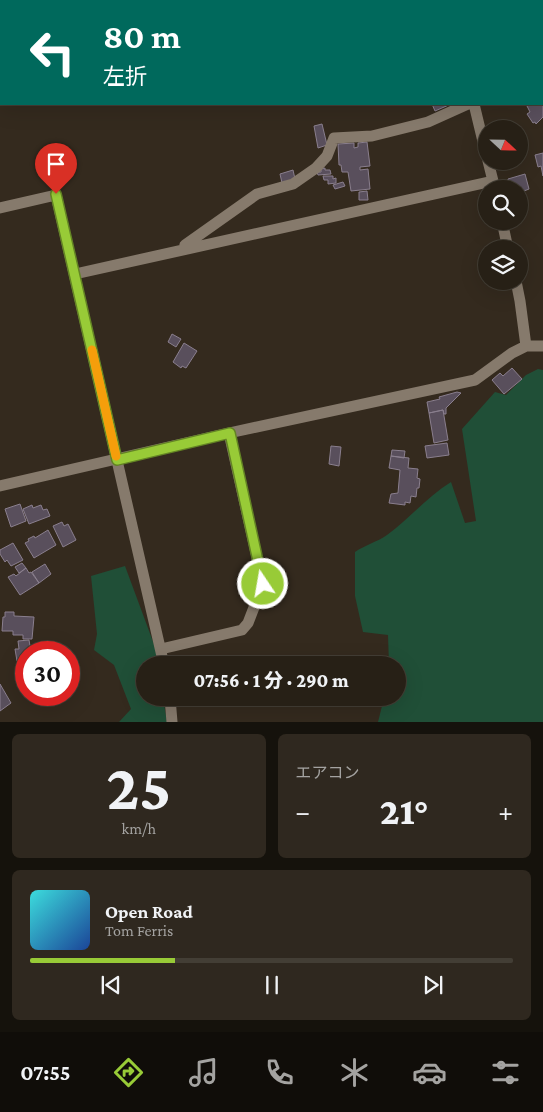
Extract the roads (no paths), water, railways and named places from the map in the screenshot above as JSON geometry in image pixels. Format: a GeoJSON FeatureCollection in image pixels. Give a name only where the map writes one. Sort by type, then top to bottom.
{"type":"FeatureCollection","features":[{"type":"Feature","properties":{"kind":"street"},"geometry":{"type":"LineString","coordinates":[[187,249],[185,245],[257,194],[293,184],[316,168],[328,156],[334,138],[372,136],[428,122],[466,105]]}},
{"type":"Feature","properties":{"kind":"street"},"geometry":{"type":"LineString","coordinates":[[474,105],[478,121]]}},
{"type":"Feature","properties":{"kind":"street"},"geometry":{"type":"LineString","coordinates":[[75,274],[478,188]]}},
{"type":"Feature","properties":{"kind":"street"},"geometry":{"type":"LineString","coordinates":[[0,208],[56,194],[162,656]]}},
{"type":"Feature","properties":{"kind":"street"},"geometry":{"type":"LineString","coordinates":[[518,290],[526,346]]}},
{"type":"Feature","properties":{"kind":"street"},"geometry":{"type":"LineString","coordinates":[[0,486],[230,433],[475,380],[512,353],[526,346],[543,346]]}},
{"type":"Feature","properties":{"kind":"street"},"geometry":{"type":"LineString","coordinates":[[161,649],[242,630],[248,623],[263,584],[230,433]]}},
{"type":"Feature","properties":{"kind":"street"},"geometry":{"type":"LineString","coordinates":[[171,706],[172,722]]}}]}
